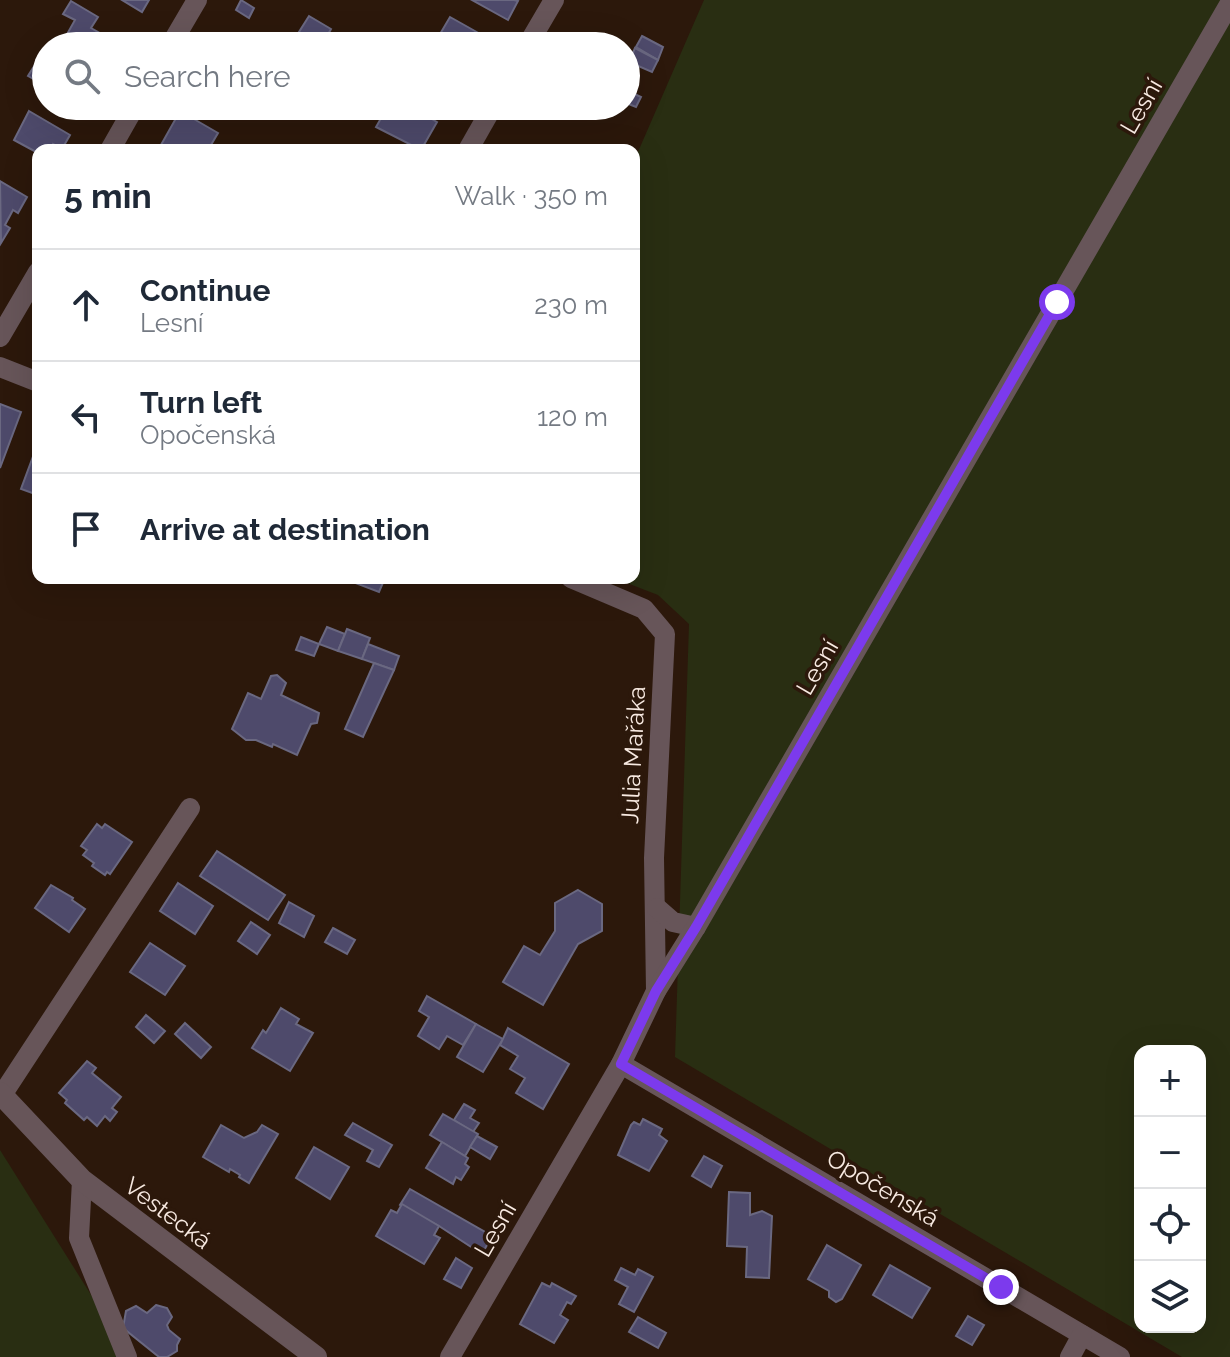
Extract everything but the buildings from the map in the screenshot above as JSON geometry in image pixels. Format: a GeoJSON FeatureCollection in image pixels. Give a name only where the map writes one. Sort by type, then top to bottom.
{"type":"FeatureCollection","features":[{"type":"Feature","properties":{"kind":"street"},"geometry":{"type":"LineString","coordinates":[[178,32],[197,0]]}},
{"type":"Feature","properties":{"kind":"street"},"geometry":{"type":"LineString","coordinates":[[535,32],[554,0]]}},
{"type":"Feature","properties":{"kind":"street","name":"Lesní"},"geometry":{"type":"LineString","coordinates":[[450,1357],[621,1064],[656,991],[696,927],[1230,3]]}},
{"type":"Feature","properties":{"kind":"street"},"geometry":{"type":"LineString","coordinates":[[113,144],[127,120]]}},
{"type":"Feature","properties":{"kind":"street"},"geometry":{"type":"LineString","coordinates":[[471,144],[485,120]]}},
{"type":"Feature","properties":{"kind":"street"},"geometry":{"type":"LineString","coordinates":[[0,337],[32,282]]}},
{"type":"Feature","properties":{"kind":"street"},"geometry":{"type":"LineString","coordinates":[[0,367],[32,380]]}},
{"type":"Feature","properties":{"kind":"street","name":"Julia Mařáka"},"geometry":{"type":"LineString","coordinates":[[585,584],[644,609],[665,634],[654,858],[656,991]]}},
{"type":"Feature","properties":{"kind":"street","name":"Vestecká"},"geometry":{"type":"LineString","coordinates":[[190,808],[1,1094],[82,1180],[316,1357]]}},
{"type":"Feature","properties":{"kind":"street"},"geometry":{"type":"LineString","coordinates":[[657,908],[673,922],[696,927]]}},
{"type":"Feature","properties":{"kind":"street","name":"Opočenská"},"geometry":{"type":"LineString","coordinates":[[621,1064],[1120,1357]]}},
{"type":"Feature","properties":{"kind":"street"},"geometry":{"type":"LineString","coordinates":[[82,1180],[79,1238],[127,1357]]}},
{"type":"Feature","properties":{"kind":"street"},"geometry":{"type":"LineString","coordinates":[[1070,1357],[1082,1335]]}},
{"type":"Feature","properties":{"kind":"green space"},"geometry":{"type":"Polygon","coordinates":[[[704,0],[1230,0],[1230,1357],[1182,1357],[1141,1333],[1206,1333],[1206,1045],[1134,1045],[1134,1329],[675,1057],[689,624],[658,595],[630,584],[640,584],[640,147],[704,0]]]}},
{"type":"Feature","properties":{"kind":"green space"},"geometry":{"type":"Polygon","coordinates":[[[0,1150],[130,1357],[0,1357],[0,1150]]]}},
{"type":"Feature","properties":{"kind":"route"},"geometry":{"type":"LineString","coordinates":[[1001,1287],[621,1064],[656,991],[1057,302]]}}]}
